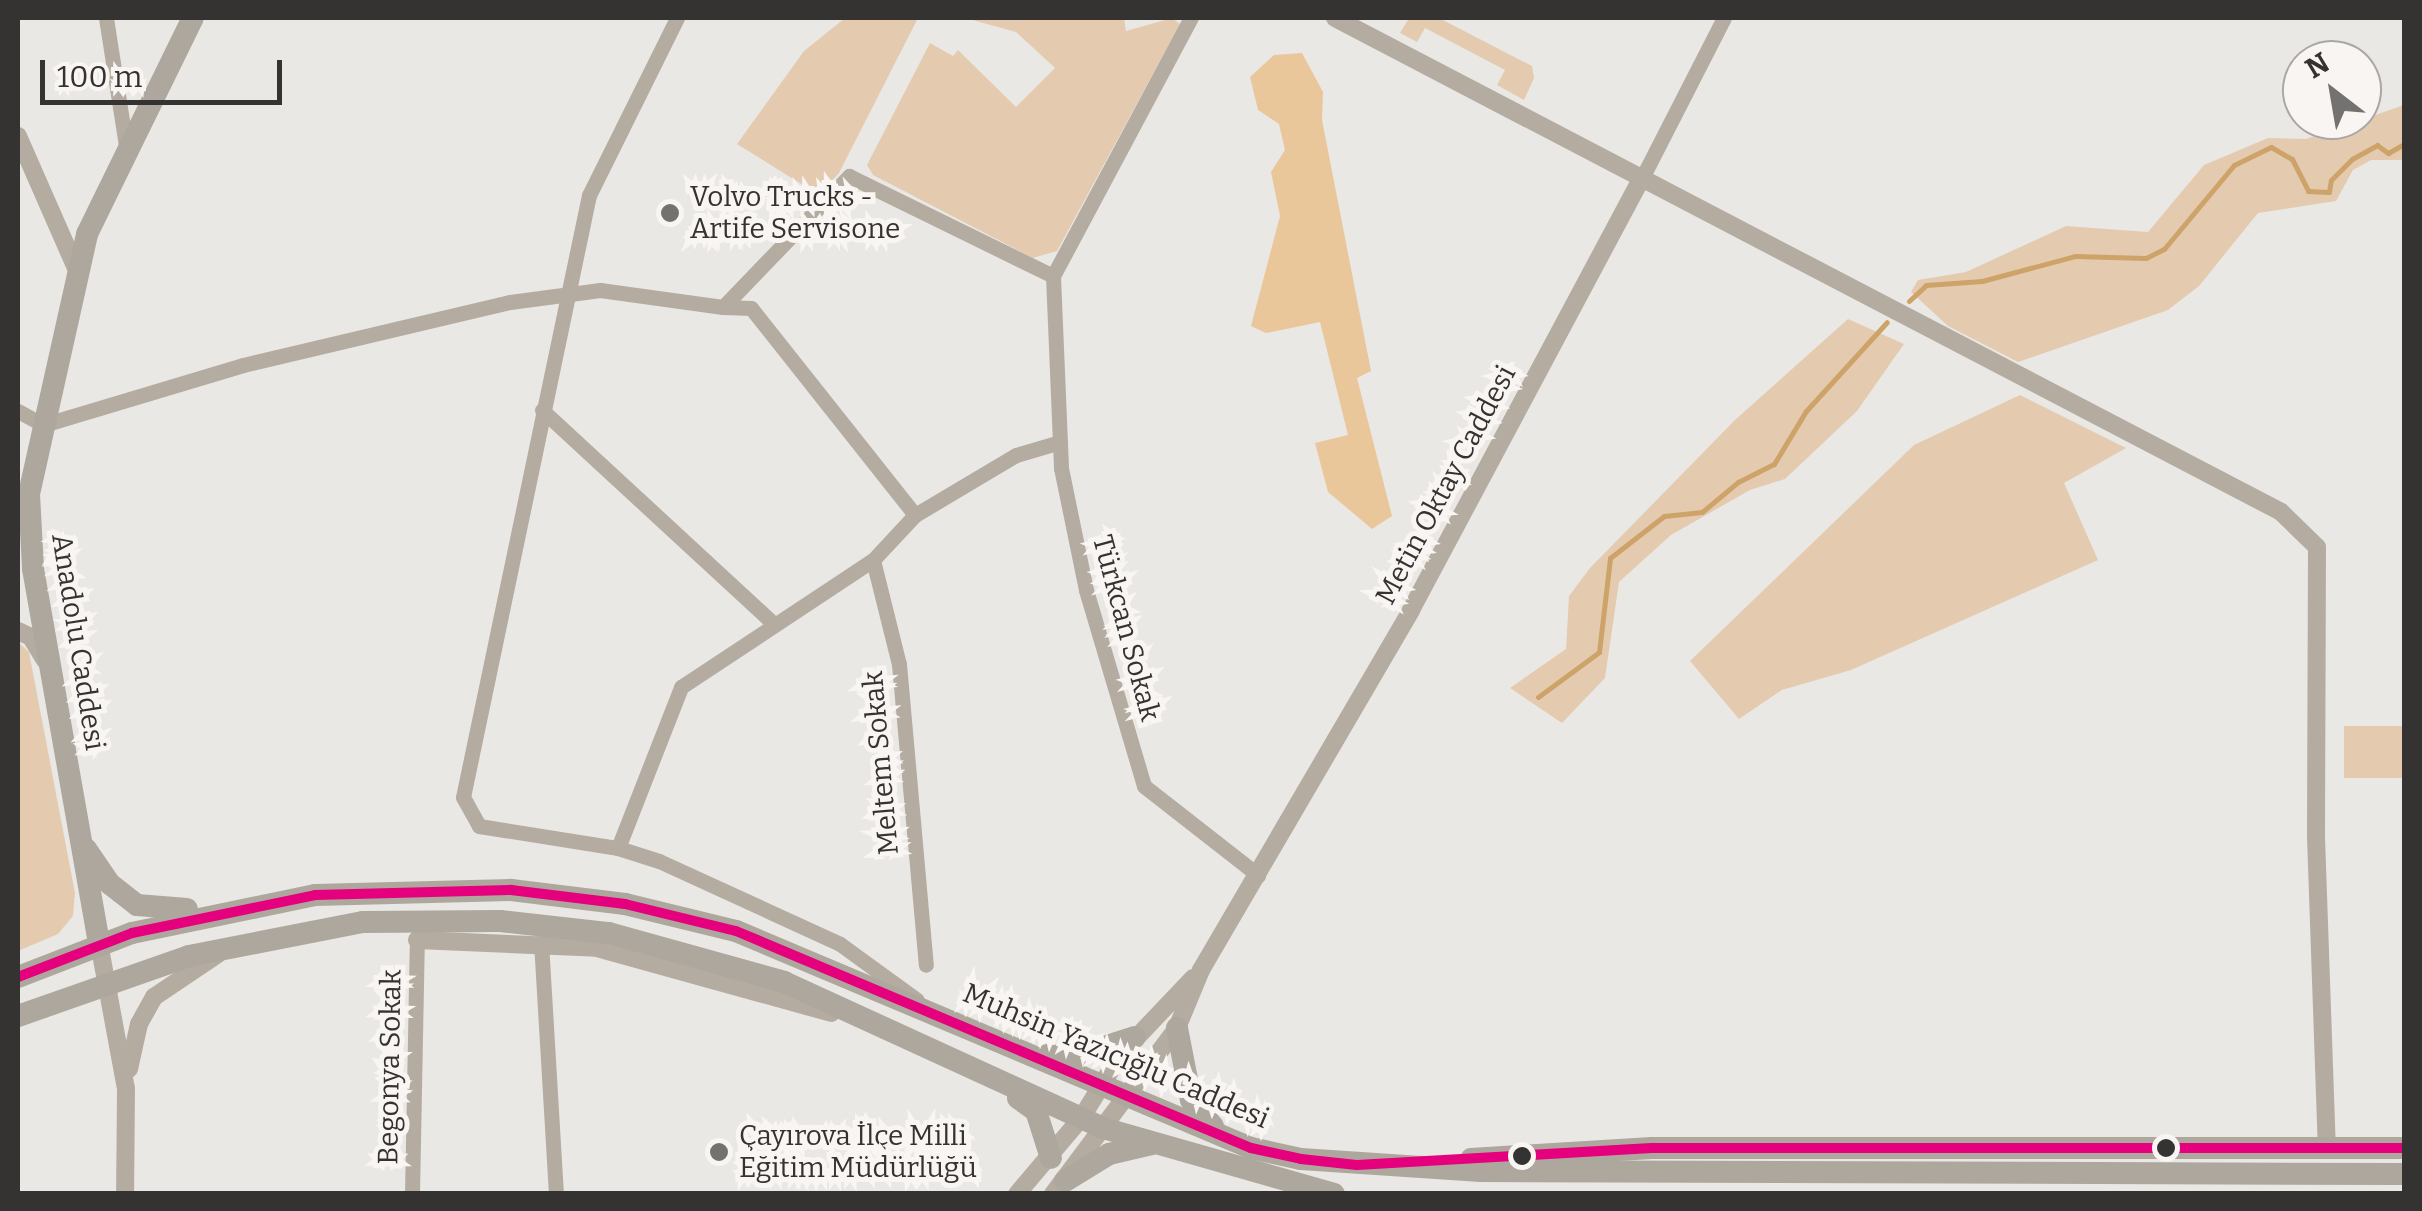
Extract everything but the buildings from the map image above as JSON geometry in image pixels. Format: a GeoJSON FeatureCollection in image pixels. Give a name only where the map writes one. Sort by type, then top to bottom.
{"type":"FeatureCollection","features":[{"type":"Feature","properties":{"kind":"main road","name":"Anadolu Caddesi"},"geometry":{"type":"LineString","coordinates":[[99,943],[32,568],[29,494],[76,268],[127,152],[194,18]]}},
{"type":"Feature","properties":{"kind":"main road"},"geometry":{"type":"LineString","coordinates":[[81,842],[118,893],[148,910],[315,896]]}},
{"type":"Feature","properties":{"kind":"main road","name":"Muhsin Yazıcığlu Caddesi"},"geometry":{"type":"LineString","coordinates":[[18,977],[99,943],[315,896],[449,887],[625,904],[755,938],[1102,1084],[1128,1091],[1251,1148],[1357,1165],[1481,1172],[2404,1174]]}},
{"type":"Feature","properties":{"kind":"main road","name":"Muhsin Yazıcığlu Caddesi"},"geometry":{"type":"LineString","coordinates":[[18,1016],[107,982],[233,945],[362,922],[500,922],[609,932],[784,982],[1104,1128],[1334,1194]]}},
{"type":"Feature","properties":{"kind":"main road"},"geometry":{"type":"LineString","coordinates":[[1177,1028],[1192,1100],[1218,1133]]}},
{"type":"Feature","properties":{"kind":"main road"},"geometry":{"type":"LineString","coordinates":[[1038,1055],[1073,1057],[1136,1037]]}},
{"type":"Feature","properties":{"kind":"main road"},"geometry":{"type":"LineString","coordinates":[[991,1078],[1036,1111],[1051,1158]]}},
{"type":"Feature","properties":{"kind":"main road"},"geometry":{"type":"LineString","coordinates":[[1059,1188],[1109,1154],[1156,1143]]}},
{"type":"Feature","properties":{"kind":"main road"},"geometry":{"type":"LineString","coordinates":[[1357,1165],[1636,1148],[2404,1148]]}},
{"type":"Feature","properties":{"kind":"street"},"geometry":{"type":"LineString","coordinates":[[106,18],[127,152]]}},
{"type":"Feature","properties":{"kind":"street"},"geometry":{"type":"LineString","coordinates":[[677,18],[589,195],[463,797],[479,826],[618,848],[840,944],[938,1014]]}},
{"type":"Feature","properties":{"kind":"street"},"geometry":{"type":"LineString","coordinates":[[722,308],[848,176],[1053,276],[1191,18]]}},
{"type":"Feature","properties":{"kind":"street"},"geometry":{"type":"LineString","coordinates":[[1335,18],[2281,512],[2318,547],[2316,837],[2327,1149]]}},
{"type":"Feature","properties":{"kind":"street","name":"Metin Oktay Caddesi"},"geometry":{"type":"LineString","coordinates":[[1059,1188],[1177,1028],[1200,970],[1411,610],[1724,18]]}},
{"type":"Feature","properties":{"kind":"street"},"geometry":{"type":"LineString","coordinates":[[19,144],[76,268]]}},
{"type":"Feature","properties":{"kind":"street","name":"Türkcan Sokak"},"geometry":{"type":"LineString","coordinates":[[1053,276],[1060,442],[1086,590],[1144,786],[1173,814],[1243,858],[1258,875]]}},
{"type":"Feature","properties":{"kind":"street"},"geometry":{"type":"LineString","coordinates":[[18,411],[43,425],[243,366],[510,302],[600,290],[722,308],[751,308],[915,515]]}},
{"type":"Feature","properties":{"kind":"street"},"geometry":{"type":"LineString","coordinates":[[542,410],[773,623]]}},
{"type":"Feature","properties":{"kind":"street"},"geometry":{"type":"LineString","coordinates":[[618,848],[681,687],[873,560],[915,515],[1016,455],[1060,442]]}},
{"type":"Feature","properties":{"kind":"street"},"geometry":{"type":"LineString","coordinates":[[18,528],[29,494]]}},
{"type":"Feature","properties":{"kind":"street","name":"Meltem Sokak"},"geometry":{"type":"LineString","coordinates":[[873,560],[899,664],[926,965]]}},
{"type":"Feature","properties":{"kind":"street"},"geometry":{"type":"LineString","coordinates":[[18,631],[38,644],[50,670]]}},
{"type":"Feature","properties":{"kind":"street","name":"Muhsin Yazıcığlu Caddesi"},"geometry":{"type":"LineString","coordinates":[[416,940],[541,942],[649,958],[895,1034]]}},
{"type":"Feature","properties":{"kind":"street","name":"Begonya Sokak"},"geometry":{"type":"LineString","coordinates":[[412,1194],[416,940]]}},
{"type":"Feature","properties":{"kind":"street"},"geometry":{"type":"LineString","coordinates":[[541,942],[556,1194]]}},
{"type":"Feature","properties":{"kind":"street"},"geometry":{"type":"LineString","coordinates":[[99,943],[126,1089]]}},
{"type":"Feature","properties":{"kind":"street"},"geometry":{"type":"LineString","coordinates":[[126,1194],[126,1089],[134,1039],[154,997],[233,945]]}},
{"type":"Feature","properties":{"kind":"street","name":"Metin Oktay Caddesi"},"geometry":{"type":"LineString","coordinates":[[1017,1194],[1051,1158],[1136,1037],[1200,970]]}},
{"type":"Feature","properties":{"kind":"shaded area"},"geometry":{"type":"Polygon","coordinates":[[[845,18],[918,18],[839,173],[819,195],[737,144],[804,51],[845,18]]]}},
{"type":"Feature","properties":{"kind":"shaded area"},"geometry":{"type":"Polygon","coordinates":[[[965,18],[1124,18],[1126,31],[1172,18],[1180,24],[1057,251],[1033,258],[873,175],[867,165],[930,43],[953,56],[958,50],[1016,107],[1055,68],[1016,32],[965,18]]]}},
{"type":"Feature","properties":{"kind":"shaded area"},"geometry":{"type":"Polygon","coordinates":[[[1409,18],[1439,18],[1532,66],[1534,78],[1524,100],[1497,85],[1505,70],[1425,28],[1417,42],[1400,33],[1409,18]]]}},
{"type":"Feature","properties":{"kind":"shaded area"},"geometry":{"type":"Polygon","coordinates":[[[1302,53],[1323,92],[1322,120],[1371,371],[1357,378],[1392,516],[1372,529],[1328,492],[1315,443],[1348,435],[1320,322],[1266,333],[1251,326],[1280,216],[1271,172],[1285,150],[1279,124],[1258,110],[1250,77],[1274,55],[1302,53]]]}},
{"type":"Feature","properties":{"kind":"shaded area"},"geometry":{"type":"Polygon","coordinates":[[[2404,105],[2404,160],[2371,160],[2353,170],[2336,201],[2258,213],[2199,286],[2168,310],[2018,362],[1948,326],[1911,292],[1918,280],[1966,272],[2066,226],[2148,232],[2204,165],[2268,138],[2382,140],[2382,113],[2404,105]]]}},
{"type":"Feature","properties":{"kind":"shaded area"},"geometry":{"type":"Polygon","coordinates":[[[1848,319],[1904,344],[1857,411],[1785,479],[1750,490],[1671,535],[1619,582],[1605,678],[1562,723],[1510,688],[1566,649],[1569,596],[1590,568],[1735,420],[1848,319]]]}},
{"type":"Feature","properties":{"kind":"shaded area"},"geometry":{"type":"Polygon","coordinates":[[[2020,395],[2126,448],[2064,483],[2098,560],[1851,670],[1782,690],[1739,719],[1690,661],[1914,445],[2020,395]]]}},
{"type":"Feature","properties":{"kind":"shaded area"},"geometry":{"type":"Polygon","coordinates":[[[18,642],[29,652],[75,893],[73,916],[58,934],[18,951],[18,642]]]}},
{"type":"Feature","properties":{"kind":"shaded area"},"geometry":{"type":"Polygon","coordinates":[[[2344,726],[2404,726],[2404,778],[2344,778],[2344,726]]]}},
{"type":"Feature","properties":{"kind":"waterway"},"geometry":{"type":"LineString","coordinates":[[1909,301],[1926,285],[1982,281],[2075,256],[2146,258],[2164,249],[2234,165],[2271,147],[2292,159],[2308,191],[2329,192],[2331,180],[2352,159],[2377,145],[2388,153],[2404,144]]}},
{"type":"Feature","properties":{"kind":"waterway"},"geometry":{"type":"LineString","coordinates":[[1538,697],[1599,652],[1610,558],[1664,516],[1702,512],[1738,482],[1774,464],[1806,411],[1887,322]]}},
{"type":"Feature","properties":{"kind":"transit line"},"geometry":{"type":"LineString","coordinates":[[18,977],[132,933],[315,895],[511,890],[625,904],[736,931],[1251,1148],[1301,1159],[1357,1165],[1652,1148],[2404,1148]]}},
{"type":"Feature","properties":{"kind":"place","name":"Volvo Trucks - Artife Servisone"},"geometry":{"type":"Point","coordinates":[670,213]}},
{"type":"Feature","properties":{"kind":"place","name":"Çayırova İlçe Milli Eğitim Müdürlüğü"},"geometry":{"type":"Point","coordinates":[719,1152]}}]}
